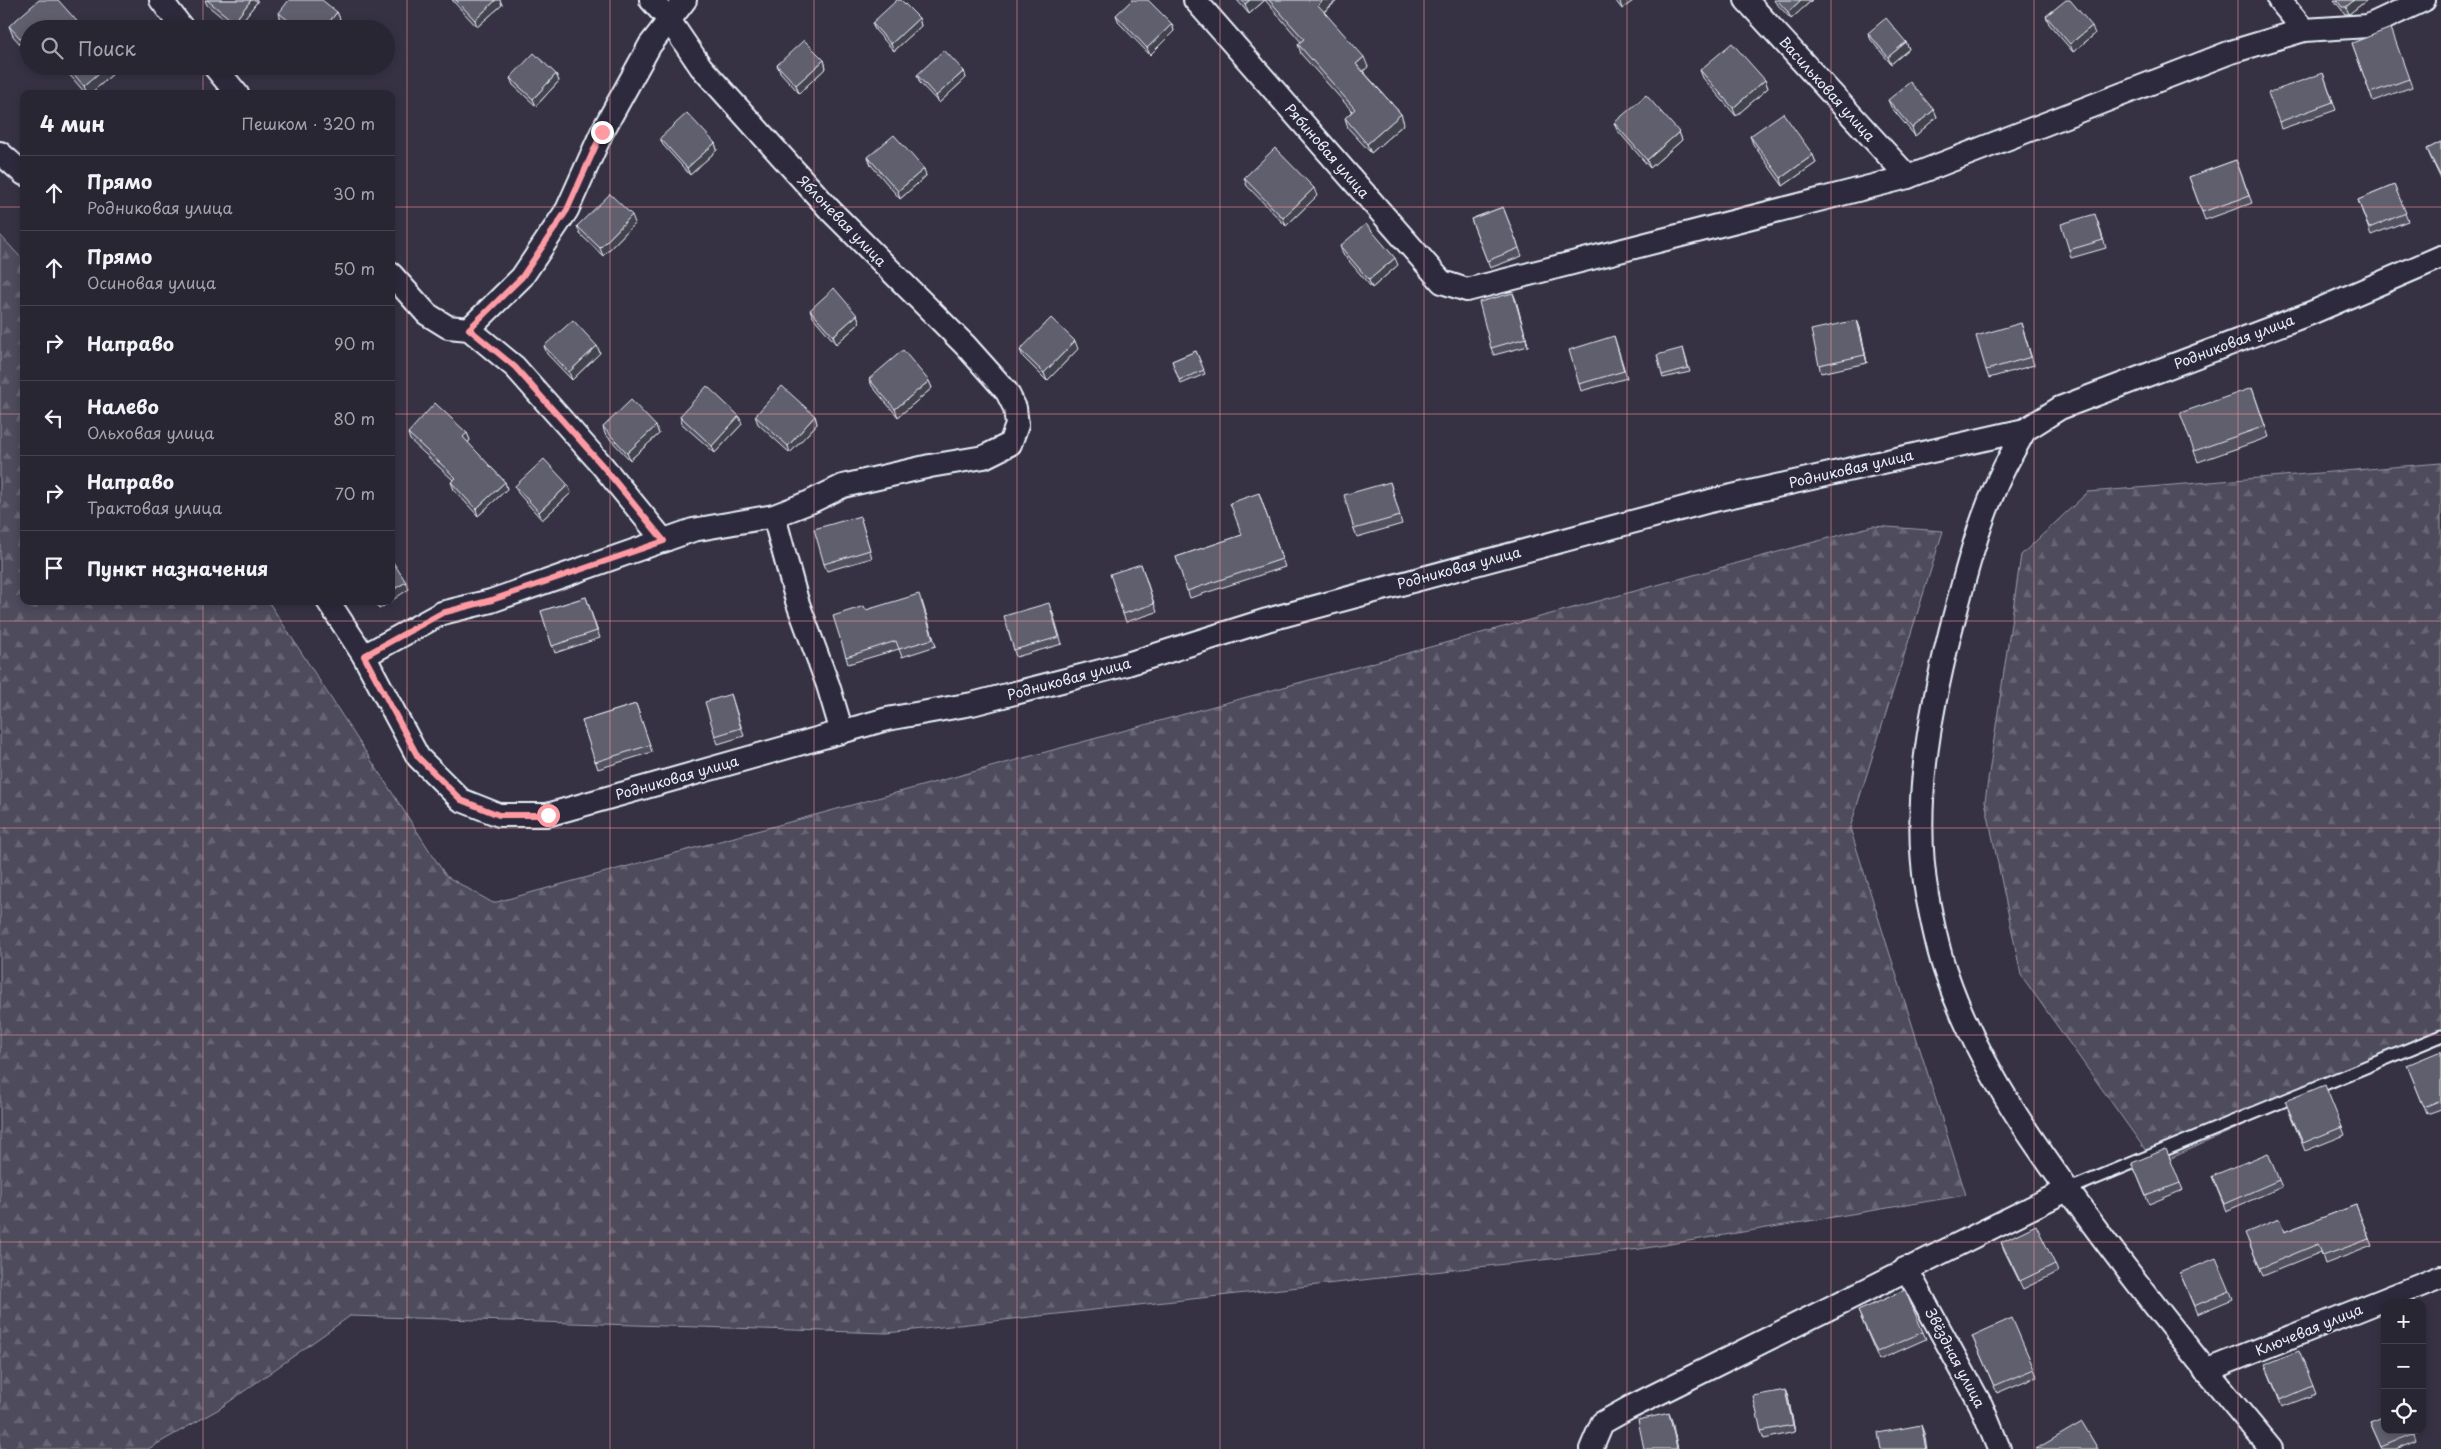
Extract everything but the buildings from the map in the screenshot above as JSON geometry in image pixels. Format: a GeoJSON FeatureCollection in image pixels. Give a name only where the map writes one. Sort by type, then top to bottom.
{"type":"FeatureCollection","features":[{"type":"Feature","properties":{"kind":"street"},"geometry":{"type":"LineString","coordinates":[[161,0],[177,20]]}},
{"type":"Feature","properties":{"kind":"street","name":"Яблоневая улица"},"geometry":{"type":"LineString","coordinates":[[651,0],[669,20],[701,67],[830,210],[965,345],[1007,392],[1014,408],[1017,425],[1010,444],[984,457],[930,466],[843,486],[810,502],[774,516]]}},
{"type":"Feature","properties":{"kind":"street"},"geometry":{"type":"LineString","coordinates":[[469,329],[522,277],[567,210],[602,132],[650,45],[685,0]]}},
{"type":"Feature","properties":{"kind":"street","name":"Рябиновая улица"},"geometry":{"type":"LineString","coordinates":[[1195,0],[1442,282],[1467,290],[1908,178]]}},
{"type":"Feature","properties":{"kind":"street","name":"Васильковая улица"},"geometry":{"type":"LineString","coordinates":[[1746,0],[1908,178]]}},
{"type":"Feature","properties":{"kind":"street"},"geometry":{"type":"LineString","coordinates":[[2279,0],[2304,30]]}},
{"type":"Feature","properties":{"kind":"street"},"geometry":{"type":"LineString","coordinates":[[1908,178],[2231,52],[2304,30],[2368,26],[2424,0]]}},
{"type":"Feature","properties":{"kind":"street"},"geometry":{"type":"LineString","coordinates":[[221,75],[234,90]]}},
{"type":"Feature","properties":{"kind":"street"},"geometry":{"type":"LineString","coordinates":[[0,153],[20,170]]}},
{"type":"Feature","properties":{"kind":"street","name":"Родниковая улица"},"geometry":{"type":"LineString","coordinates":[[364,656],[418,757],[461,800],[499,815],[548,815],[735,760],[887,719],[972,704],[1124,665],[1267,620],[1710,501],[2025,430],[2060,408],[2311,313],[2441,257]]}},
{"type":"Feature","properties":{"kind":"street"},"geometry":{"type":"LineString","coordinates":[[395,278],[427,314],[448,327],[469,329],[515,367],[601,464],[664,541]]}},
{"type":"Feature","properties":{"kind":"street"},"geometry":{"type":"LineString","coordinates":[[2025,430],[1995,486],[1971,555],[1942,664],[1930,725],[1921,834],[1927,893],[1945,971],[1970,1032],[2012,1108],[2067,1190],[2205,1371],[2271,1449]]}},
{"type":"Feature","properties":{"kind":"street"},"geometry":{"type":"LineString","coordinates":[[331,605],[364,656],[442,613],[492,600],[692,530],[774,516],[797,601],[828,685],[842,732]]}},
{"type":"Feature","properties":{"kind":"street"},"geometry":{"type":"LineString","coordinates":[[1591,1449],[1602,1424],[1629,1408],[1906,1268],[2067,1190]]}},
{"type":"Feature","properties":{"kind":"street","name":"Звёздная улица"},"geometry":{"type":"LineString","coordinates":[[1906,1268],[1981,1405],[1999,1449]]}},
{"type":"Feature","properties":{"kind":"street","name":"Ключевая улица"},"geometry":{"type":"LineString","coordinates":[[2205,1371],[2441,1277]]}},
{"type":"Feature","properties":{"kind":"lane"},"geometry":{"type":"LineString","coordinates":[[2067,1190],[2441,1036]]}},
{"type":"Feature","properties":{"kind":"green space"},"geometry":{"type":"Polygon","coordinates":[[[0,235],[20,257],[20,605],[271,605],[446,876],[493,903],[1873,526],[1943,531],[1850,828],[1966,1195],[1640,1249],[887,1333],[350,1316],[219,1409],[148,1449],[0,1449],[0,235]]]}},
{"type":"Feature","properties":{"kind":"green space"},"geometry":{"type":"Polygon","coordinates":[[[2441,463],[2441,1035],[2156,1165],[2021,975],[1985,801],[2021,555],[2088,492],[2441,463]]]}},
{"type":"Feature","properties":{"kind":"route"},"geometry":{"type":"LineString","coordinates":[[548,815],[499,815],[461,800],[418,757],[364,656],[442,613],[492,600],[664,541],[601,464],[515,367],[469,329],[522,277],[567,210],[602,132]]}}]}
